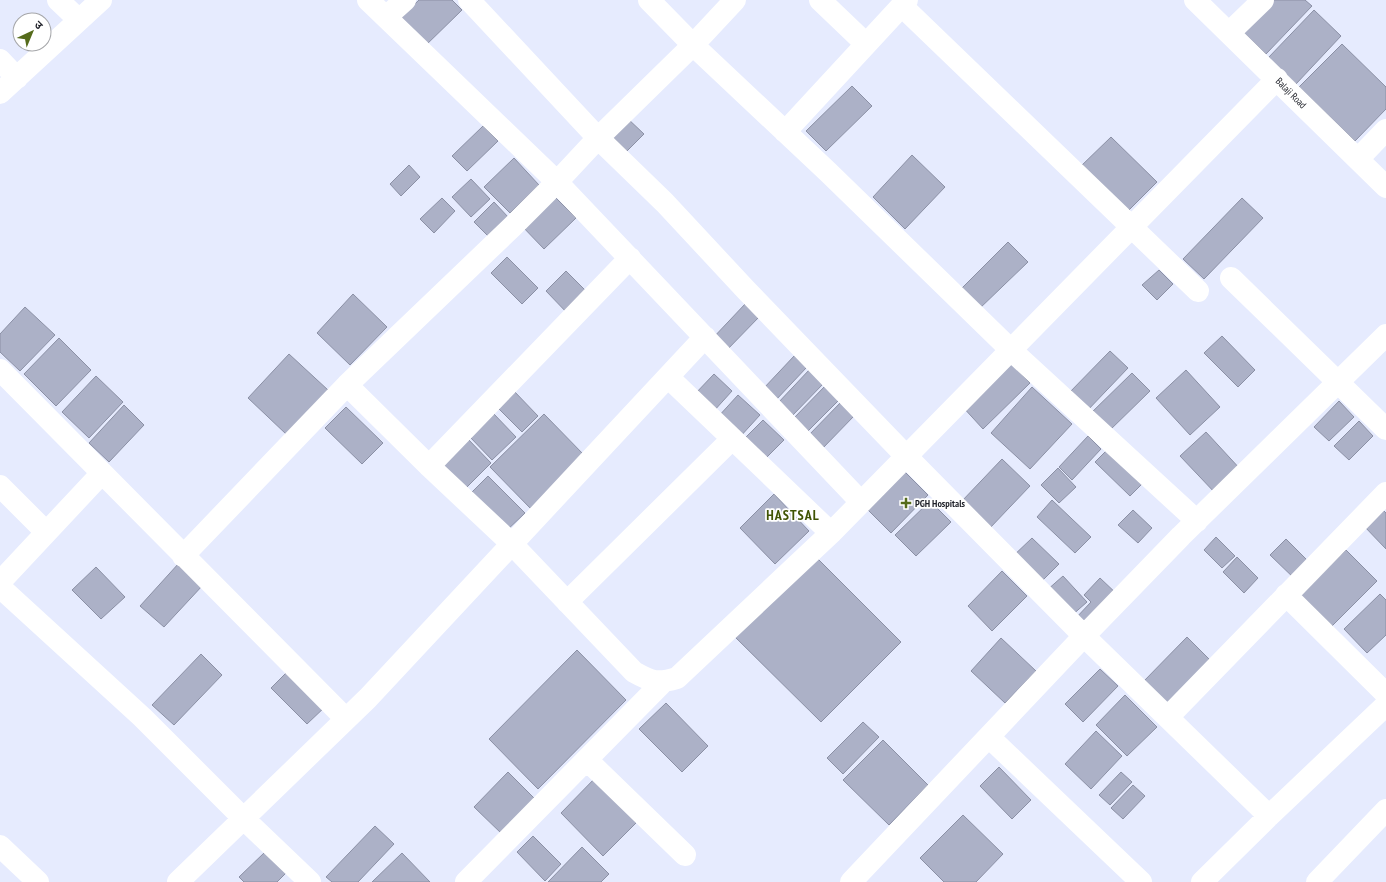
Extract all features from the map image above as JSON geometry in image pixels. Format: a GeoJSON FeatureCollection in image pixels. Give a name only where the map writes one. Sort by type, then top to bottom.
{"type":"FeatureCollection","features":[{"type":"Feature","properties":{"kind":"street"},"geometry":{"type":"LineString","coordinates":[[58,0],[79,20]]}},
{"type":"Feature","properties":{"kind":"street"},"geometry":{"type":"LineString","coordinates":[[0,93],[101,0]]}},
{"type":"Feature","properties":{"kind":"street"},"geometry":{"type":"LineString","coordinates":[[368,0],[556,182],[861,502]]}},
{"type":"Feature","properties":{"kind":"street"},"geometry":{"type":"LineString","coordinates":[[386,17],[405,0]]}},
{"type":"Feature","properties":{"kind":"street"},"geometry":{"type":"LineString","coordinates":[[469,0],[598,138],[665,203],[746,290],[906,456],[1084,636],[1269,816]]}},
{"type":"Feature","properties":{"kind":"street"},"geometry":{"type":"LineString","coordinates":[[649,0],[693,45],[1011,350],[1197,521]]}},
{"type":"Feature","properties":{"kind":"street"},"geometry":{"type":"LineString","coordinates":[[183,556],[347,385],[556,182],[736,0]]}},
{"type":"Feature","properties":{"kind":"street"},"geometry":{"type":"LineString","coordinates":[[820,0],[866,44]]}},
{"type":"Feature","properties":{"kind":"street","name":"Balaji Road"},"geometry":{"type":"LineString","coordinates":[[1196,0],[1386,187]]}},
{"type":"Feature","properties":{"kind":"street"},"geometry":{"type":"LineString","coordinates":[[1229,33],[1263,0]]}},
{"type":"Feature","properties":{"kind":"street"},"geometry":{"type":"LineString","coordinates":[[785,132],[904,3],[1198,291]]}},
{"type":"Feature","properties":{"kind":"street"},"geometry":{"type":"LineString","coordinates":[[0,60],[17,78]]}},
{"type":"Feature","properties":{"kind":"street"},"geometry":{"type":"LineString","coordinates":[[347,385],[429,466],[512,544],[634,672],[648,680],[663,682],[677,678],[831,533],[1277,79]]}},
{"type":"Feature","properties":{"kind":"street"},"geometry":{"type":"LineString","coordinates":[[1358,159],[1386,130]]}},
{"type":"Feature","properties":{"kind":"street"},"geometry":{"type":"LineString","coordinates":[[429,466],[630,258]]}},
{"type":"Feature","properties":{"kind":"street"},"geometry":{"type":"LineString","coordinates":[[1231,278],[1386,429]]}},
{"type":"Feature","properties":{"kind":"street"},"geometry":{"type":"LineString","coordinates":[[850,882],[1084,636],[1197,521],[1386,335]]}},
{"type":"Feature","properties":{"kind":"street"},"geometry":{"type":"LineString","coordinates":[[178,882],[368,698],[705,337]]}},
{"type":"Feature","properties":{"kind":"street"},"geometry":{"type":"LineString","coordinates":[[0,370],[346,719]]}},
{"type":"Feature","properties":{"kind":"street"},"geometry":{"type":"LineString","coordinates":[[668,377],[831,533]]}},
{"type":"Feature","properties":{"kind":"street"},"geometry":{"type":"LineString","coordinates":[[567,602],[732,439]]}},
{"type":"Feature","properties":{"kind":"street"},"geometry":{"type":"LineString","coordinates":[[0,582],[102,473]]}},
{"type":"Feature","properties":{"kind":"street"},"geometry":{"type":"LineString","coordinates":[[0,486],[46,532]]}},
{"type":"Feature","properties":{"kind":"street"},"geometry":{"type":"LineString","coordinates":[[1168,717],[1386,493]]}},
{"type":"Feature","properties":{"kind":"street"},"geometry":{"type":"LineString","coordinates":[[0,587],[142,717],[243,818],[310,882]]}},
{"type":"Feature","properties":{"kind":"street"},"geometry":{"type":"LineString","coordinates":[[1286,595],[1386,694]]}},
{"type":"Feature","properties":{"kind":"street"},"geometry":{"type":"LineString","coordinates":[[466,882],[663,682]]}},
{"type":"Feature","properties":{"kind":"street"},"geometry":{"type":"LineString","coordinates":[[1202,882],[1386,705]]}},
{"type":"Feature","properties":{"kind":"street"},"geometry":{"type":"LineString","coordinates":[[989,737],[1141,882]]}},
{"type":"Feature","properties":{"kind":"street"},"geometry":{"type":"LineString","coordinates":[[587,760],[685,855]]}},
{"type":"Feature","properties":{"kind":"street"},"geometry":{"type":"LineString","coordinates":[[1317,882],[1386,810]]}},
{"type":"Feature","properties":{"kind":"street"},"geometry":{"type":"LineString","coordinates":[[0,846],[34,881]]}},
{"type":"Feature","properties":{"kind":"building"},"geometry":{"type":"Polygon","coordinates":[[[419,0],[452,0],[462,10],[423,48],[397,21],[419,0]]]}},
{"type":"Feature","properties":{"kind":"building"},"geometry":{"type":"Polygon","coordinates":[[[1273,0],[1305,0],[1312,6],[1266,54],[1243,32],[1273,0]]]}},
{"type":"Feature","properties":{"kind":"building"},"geometry":{"type":"Polygon","coordinates":[[[1314,10],[1341,36],[1296,84],[1268,58],[1314,10]]]}},
{"type":"Feature","properties":{"kind":"building"},"geometry":{"type":"Polygon","coordinates":[[[1342,44],[1386,87],[1386,109],[1355,141],[1299,87],[1342,44]]]}},
{"type":"Feature","properties":{"kind":"building"},"geometry":{"type":"Polygon","coordinates":[[[852,86],[872,106],[826,151],[806,131],[852,86]]]}},
{"type":"Feature","properties":{"kind":"building"},"geometry":{"type":"Polygon","coordinates":[[[626,117],[644,134],[627,151],[609,134],[626,117]]]}},
{"type":"Feature","properties":{"kind":"building"},"geometry":{"type":"Polygon","coordinates":[[[483,126],[498,141],[467,171],[452,156],[483,126]]]}},
{"type":"Feature","properties":{"kind":"building"},"geometry":{"type":"Polygon","coordinates":[[[1111,137],[1157,182],[1126,213],[1080,167],[1111,137]]]}},
{"type":"Feature","properties":{"kind":"building"},"geometry":{"type":"Polygon","coordinates":[[[912,155],[945,187],[905,229],[873,197],[912,155]]]}},
{"type":"Feature","properties":{"kind":"building"},"geometry":{"type":"Polygon","coordinates":[[[514,158],[539,185],[510,213],[484,187],[514,158]]]}},
{"type":"Feature","properties":{"kind":"building"},"geometry":{"type":"Polygon","coordinates":[[[409,165],[420,177],[401,196],[390,184],[409,165]]]}},
{"type":"Feature","properties":{"kind":"building"},"geometry":{"type":"Polygon","coordinates":[[[471,179],[490,199],[471,217],[452,197],[471,179]]]}},
{"type":"Feature","properties":{"kind":"building"},"geometry":{"type":"Polygon","coordinates":[[[552,194],[576,218],[544,249],[520,224],[552,194]]]}},
{"type":"Feature","properties":{"kind":"building"},"geometry":{"type":"Polygon","coordinates":[[[442,198],[455,211],[434,233],[420,219],[442,198]]]}},
{"type":"Feature","properties":{"kind":"building"},"geometry":{"type":"Polygon","coordinates":[[[1242,198],[1263,218],[1204,279],[1183,259],[1242,198]]]}},
{"type":"Feature","properties":{"kind":"building"},"geometry":{"type":"Polygon","coordinates":[[[494,202],[509,218],[489,237],[474,222],[494,202]]]}},
{"type":"Feature","properties":{"kind":"building"},"geometry":{"type":"Polygon","coordinates":[[[1008,242],[1028,262],[978,310],[959,291],[1008,242]]]}},
{"type":"Feature","properties":{"kind":"building"},"geometry":{"type":"Polygon","coordinates":[[[507,257],[538,288],[522,304],[491,273],[507,257]]]}},
{"type":"Feature","properties":{"kind":"building"},"geometry":{"type":"Polygon","coordinates":[[[1159,270],[1173,284],[1157,300],[1142,285],[1159,270]]]}},
{"type":"Feature","properties":{"kind":"building"},"geometry":{"type":"Polygon","coordinates":[[[566,271],[592,297],[571,317],[546,291],[566,271]]]}},
{"type":"Feature","properties":{"kind":"building"},"geometry":{"type":"Polygon","coordinates":[[[353,294],[387,327],[350,365],[317,333],[353,294]]]}},
{"type":"Feature","properties":{"kind":"building"},"geometry":{"type":"Polygon","coordinates":[[[746,303],[760,316],[724,353],[711,340],[746,303]]]}},
{"type":"Feature","properties":{"kind":"building"},"geometry":{"type":"Polygon","coordinates":[[[25,307],[55,335],[20,371],[0,352],[0,334],[25,307]]]}},
{"type":"Feature","properties":{"kind":"building"},"geometry":{"type":"Polygon","coordinates":[[[1222,336],[1255,370],[1238,387],[1204,353],[1222,336]]]}},
{"type":"Feature","properties":{"kind":"building"},"geometry":{"type":"Polygon","coordinates":[[[59,338],[91,370],[56,406],[24,374],[59,338]]]}},
{"type":"Feature","properties":{"kind":"building"},"geometry":{"type":"Polygon","coordinates":[[[1110,351],[1128,368],[1085,413],[1067,395],[1110,351]]]}},
{"type":"Feature","properties":{"kind":"building"},"geometry":{"type":"Polygon","coordinates":[[[289,354],[328,390],[286,434],[248,398],[289,354]]]}},
{"type":"Feature","properties":{"kind":"building"},"geometry":{"type":"Polygon","coordinates":[[[795,355],[807,367],[775,401],[763,389],[795,355]]]}},
{"type":"Feature","properties":{"kind":"building"},"geometry":{"type":"Polygon","coordinates":[[[1008,360],[1030,383],[983,429],[961,405],[1008,360]]]}},
{"type":"Feature","properties":{"kind":"building"},"geometry":{"type":"Polygon","coordinates":[[[810,369],[824,383],[791,417],[777,404],[810,369]]]}},
{"type":"Feature","properties":{"kind":"building"},"geometry":{"type":"Polygon","coordinates":[[[1186,370],[1220,407],[1190,435],[1156,398],[1186,370]]]}},
{"type":"Feature","properties":{"kind":"building"},"geometry":{"type":"Polygon","coordinates":[[[1132,373],[1150,391],[1107,433],[1089,415],[1132,373]]]}},
{"type":"Feature","properties":{"kind":"building"},"geometry":{"type":"Polygon","coordinates":[[[714,374],[732,391],[713,412],[694,395],[714,374]]]}},
{"type":"Feature","properties":{"kind":"building"},"geometry":{"type":"Polygon","coordinates":[[[96,376],[123,402],[89,438],[62,412],[96,376]]]}},
{"type":"Feature","properties":{"kind":"building"},"geometry":{"type":"Polygon","coordinates":[[[826,385],[840,399],[806,433],[793,419],[826,385]]]}},
{"type":"Feature","properties":{"kind":"building"},"geometry":{"type":"Polygon","coordinates":[[[1032,387],[1072,424],[1030,469],[991,433],[1032,387]]]}},
{"type":"Feature","properties":{"kind":"building"},"geometry":{"type":"Polygon","coordinates":[[[513,390],[538,416],[522,432],[496,406],[513,390]]]}},
{"type":"Feature","properties":{"kind":"building"},"geometry":{"type":"Polygon","coordinates":[[[738,395],[760,415],[739,438],[717,418],[738,395]]]}},
{"type":"Feature","properties":{"kind":"building"},"geometry":{"type":"Polygon","coordinates":[[[842,401],[855,415],[821,450],[807,437],[842,401]]]}},
{"type":"Feature","properties":{"kind":"building"},"geometry":{"type":"Polygon","coordinates":[[[1339,401],[1354,417],[1329,441],[1314,427],[1339,401]]]}},
{"type":"Feature","properties":{"kind":"building"},"geometry":{"type":"Polygon","coordinates":[[[124,405],[144,425],[109,462],[89,443],[124,405]]]}},
{"type":"Feature","properties":{"kind":"building"},"geometry":{"type":"Polygon","coordinates":[[[346,407],[383,443],[362,464],[325,428],[346,407]]]}},
{"type":"Feature","properties":{"kind":"building"},"geometry":{"type":"Polygon","coordinates":[[[493,413],[516,437],[492,460],[469,436],[493,413]]]}},
{"type":"Feature","properties":{"kind":"building"},"geometry":{"type":"Polygon","coordinates":[[[544,414],[585,456],[531,509],[490,467],[544,414]]]}},
{"type":"Feature","properties":{"kind":"building"},"geometry":{"type":"Polygon","coordinates":[[[763,420],[784,440],[761,463],[741,442],[763,420]]]}},
{"type":"Feature","properties":{"kind":"building"},"geometry":{"type":"Polygon","coordinates":[[[1359,421],[1373,436],[1349,460],[1334,446],[1359,421]]]}},
{"type":"Feature","properties":{"kind":"building"},"geometry":{"type":"Polygon","coordinates":[[[1206,432],[1242,471],[1217,495],[1180,456],[1206,432]]]}},
{"type":"Feature","properties":{"kind":"building"},"geometry":{"type":"Polygon","coordinates":[[[1088,436],[1101,449],[1072,480],[1059,467],[1088,436]]]}},
{"type":"Feature","properties":{"kind":"building"},"geometry":{"type":"Polygon","coordinates":[[[467,438],[491,463],[464,490],[439,465],[467,438]]]}},
{"type":"Feature","properties":{"kind":"building"},"geometry":{"type":"Polygon","coordinates":[[[1113,444],[1148,478],[1130,496],[1095,462],[1113,444]]]}},
{"type":"Feature","properties":{"kind":"building"},"geometry":{"type":"Polygon","coordinates":[[[1002,459],[1030,486],[989,529],[961,502],[1002,459]]]}},
{"type":"Feature","properties":{"kind":"building"},"geometry":{"type":"Polygon","coordinates":[[[900,467],[928,495],[891,533],[863,505],[900,467]]]}},
{"type":"Feature","properties":{"kind":"building"},"geometry":{"type":"Polygon","coordinates":[[[1058,468],[1076,487],[1059,503],[1041,485],[1058,468]]]}},
{"type":"Feature","properties":{"kind":"building"},"geometry":{"type":"Polygon","coordinates":[[[488,476],[525,513],[503,534],[467,497],[488,476]]]}},
{"type":"Feature","properties":{"kind":"building"},"geometry":{"type":"Polygon","coordinates":[[[774,494],[809,531],[775,564],[740,528],[774,494]]]}},
{"type":"Feature","properties":{"kind":"building"},"geometry":{"type":"Polygon","coordinates":[[[1052,500],[1091,537],[1075,553],[1037,517],[1052,500]]]}},
{"type":"Feature","properties":{"kind":"building"},"geometry":{"type":"Polygon","coordinates":[[[930,501],[951,522],[916,556],[895,535],[930,501]]]}},
{"type":"Feature","properties":{"kind":"building"},"geometry":{"type":"Polygon","coordinates":[[[1381,508],[1386,513],[1386,549],[1363,525],[1381,508]]]}},
{"type":"Feature","properties":{"kind":"building"},"geometry":{"type":"Polygon","coordinates":[[[1133,510],[1152,528],[1138,543],[1118,525],[1133,510]]]}},
{"type":"Feature","properties":{"kind":"building"},"geometry":{"type":"Polygon","coordinates":[[[1216,537],[1235,556],[1222,568],[1204,550],[1216,537]]]}},
{"type":"Feature","properties":{"kind":"building"},"geometry":{"type":"Polygon","coordinates":[[[1032,538],[1059,564],[1037,586],[1010,559],[1032,538]]]}},
{"type":"Feature","properties":{"kind":"building"},"geometry":{"type":"Polygon","coordinates":[[[1286,539],[1314,567],[1298,582],[1270,555],[1286,539]]]}},
{"type":"Feature","properties":{"kind":"building"},"geometry":{"type":"Polygon","coordinates":[[[1346,550],[1377,581],[1330,628],[1299,597],[1346,550]]]}},
{"type":"Feature","properties":{"kind":"building"},"geometry":{"type":"Polygon","coordinates":[[[813,554],[901,642],[821,722],[733,635],[813,554]]]}},
{"type":"Feature","properties":{"kind":"building"},"geometry":{"type":"Polygon","coordinates":[[[1237,557],[1258,578],[1244,593],[1223,572],[1237,557]]]}},
{"type":"Feature","properties":{"kind":"building"},"geometry":{"type":"Polygon","coordinates":[[[179,563],[203,585],[164,627],[140,606],[179,563]]]}},
{"type":"Feature","properties":{"kind":"building"},"geometry":{"type":"Polygon","coordinates":[[[96,567],[125,597],[101,619],[72,590],[96,567]]]}},
{"type":"Feature","properties":{"kind":"building"},"geometry":{"type":"Polygon","coordinates":[[[1002,571],[1027,596],[992,631],[968,606],[1002,571]]]}},
{"type":"Feature","properties":{"kind":"building"},"geometry":{"type":"Polygon","coordinates":[[[1063,576],[1087,602],[1070,617],[1046,591],[1063,576]]]}},
{"type":"Feature","properties":{"kind":"building"},"geometry":{"type":"Polygon","coordinates":[[[1100,578],[1119,596],[1085,631],[1074,620],[1091,602],[1084,595],[1100,578]]]}},
{"type":"Feature","properties":{"kind":"building"},"geometry":{"type":"Polygon","coordinates":[[[1380,594],[1386,600],[1386,635],[1367,653],[1344,629],[1380,594]]]}},
{"type":"Feature","properties":{"kind":"building"},"geometry":{"type":"Polygon","coordinates":[[[1187,637],[1212,662],[1167,708],[1142,683],[1187,637]]]}},
{"type":"Feature","properties":{"kind":"building"},"geometry":{"type":"Polygon","coordinates":[[[1001,638],[1036,671],[1005,703],[971,671],[1001,638]]]}},
{"type":"Feature","properties":{"kind":"building"},"geometry":{"type":"Polygon","coordinates":[[[577,650],[626,700],[538,789],[489,739],[577,650]]]}},
{"type":"Feature","properties":{"kind":"building"},"geometry":{"type":"Polygon","coordinates":[[[201,654],[222,675],[174,725],[152,705],[201,654]]]}},
{"type":"Feature","properties":{"kind":"building"},"geometry":{"type":"Polygon","coordinates":[[[291,668],[327,705],[307,724],[271,688],[291,668]]]}},
{"type":"Feature","properties":{"kind":"building"},"geometry":{"type":"Polygon","coordinates":[[[1100,669],[1118,686],[1083,722],[1065,704],[1100,669]]]}},
{"type":"Feature","properties":{"kind":"building"},"geometry":{"type":"Polygon","coordinates":[[[1125,695],[1157,727],[1127,756],[1096,725],[1125,695]]]}},
{"type":"Feature","properties":{"kind":"building"},"geometry":{"type":"Polygon","coordinates":[[[666,703],[708,746],[682,772],[639,729],[666,703]]]}},
{"type":"Feature","properties":{"kind":"building"},"geometry":{"type":"Polygon","coordinates":[[[863,722],[879,737],[843,774],[827,758],[863,722]]]}},
{"type":"Feature","properties":{"kind":"building"},"geometry":{"type":"Polygon","coordinates":[[[1096,731],[1122,756],[1091,789],[1065,764],[1096,731]]]}},
{"type":"Feature","properties":{"kind":"building"},"geometry":{"type":"Polygon","coordinates":[[[883,740],[928,785],[889,825],[843,780],[883,740]]]}},
{"type":"Feature","properties":{"kind":"building"},"geometry":{"type":"Polygon","coordinates":[[[999,767],[1031,800],[1012,819],[980,786],[999,767]]]}},
{"type":"Feature","properties":{"kind":"building"},"geometry":{"type":"Polygon","coordinates":[[[508,772],[536,800],[503,835],[474,807],[508,772]]]}},
{"type":"Feature","properties":{"kind":"building"},"geometry":{"type":"Polygon","coordinates":[[[1121,772],[1132,782],[1110,805],[1099,795],[1121,772]]]}},
{"type":"Feature","properties":{"kind":"building"},"geometry":{"type":"Polygon","coordinates":[[[598,775],[641,818],[603,856],[561,813],[598,775]]]}},
{"type":"Feature","properties":{"kind":"building"},"geometry":{"type":"Polygon","coordinates":[[[1133,785],[1145,796],[1123,819],[1111,808],[1133,785]]]}},
{"type":"Feature","properties":{"kind":"building"},"geometry":{"type":"Polygon","coordinates":[[[963,815],[1003,854],[976,882],[944,882],[920,858],[963,815]]]}},
{"type":"Feature","properties":{"kind":"building"},"geometry":{"type":"Polygon","coordinates":[[[375,826],[394,844],[358,882],[332,882],[326,877],[375,826]]]}},
{"type":"Feature","properties":{"kind":"building"},"geometry":{"type":"Polygon","coordinates":[[[533,836],[561,864],[545,881],[517,852],[533,836]]]}},
{"type":"Feature","properties":{"kind":"building"},"geometry":{"type":"Polygon","coordinates":[[[582,847],[609,874],[601,882],[548,882],[582,847]]]}},
{"type":"Feature","properties":{"kind":"building"},"geometry":{"type":"Polygon","coordinates":[[[265,852],[286,873],[277,882],[244,882],[239,877],[265,852]]]}},
{"type":"Feature","properties":{"kind":"building"},"geometry":{"type":"Polygon","coordinates":[[[402,853],[430,882],[372,882],[402,853]]]}},
{"type":"Feature","properties":{"kind":"place","name":"PGH Hospitals"},"geometry":{"type":"Point","coordinates":[906,503]}},
{"type":"Feature","properties":{"kind":"district","name":"HASTSAL"},"geometry":{"type":"Point","coordinates":[793,515]}}]}
